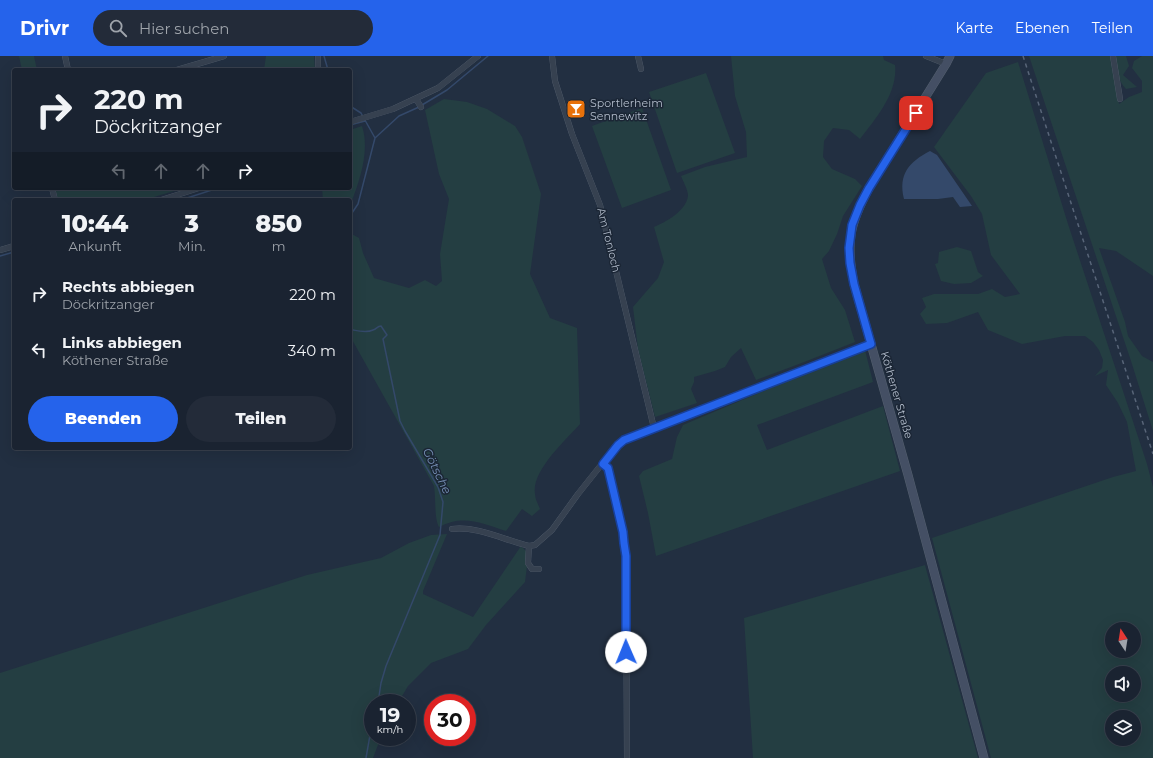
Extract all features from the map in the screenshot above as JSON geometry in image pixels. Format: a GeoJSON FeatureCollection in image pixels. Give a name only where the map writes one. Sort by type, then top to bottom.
{"type":"FeatureCollection","features":[{"type":"Feature","properties":{"kind":"main road","name":"Köthener Straße"},"geometry":{"type":"LineString","coordinates":[[948,60],[860,205],[852,225],[849,248],[854,284],[910,483],[984,758]]}},
{"type":"Feature","properties":{"kind":"street"},"geometry":{"type":"LineString","coordinates":[[65,56],[68,68]]}},
{"type":"Feature","properties":{"kind":"street"},"geometry":{"type":"LineString","coordinates":[[184,68],[224,56]]}},
{"type":"Feature","properties":{"kind":"street"},"geometry":{"type":"LineString","coordinates":[[318,56],[318,68]]}},
{"type":"Feature","properties":{"kind":"street"},"geometry":{"type":"LineString","coordinates":[[352,121],[418,103],[478,56]]}},
{"type":"Feature","properties":{"kind":"street"},"geometry":{"type":"LineString","coordinates":[[638,56],[641,69]]}},
{"type":"Feature","properties":{"kind":"street"},"geometry":{"type":"LineString","coordinates":[[926,56],[948,60]]}},
{"type":"Feature","properties":{"kind":"street"},"geometry":{"type":"LineString","coordinates":[[1113,56],[1120,99]]}},
{"type":"Feature","properties":{"kind":"street","name":"Am Tonloch"},"geometry":{"type":"LineString","coordinates":[[553,57],[555,81],[572,134],[600,205],[654,428]]}},
{"type":"Feature","properties":{"kind":"street"},"geometry":{"type":"LineString","coordinates":[[167,198],[193,190]]}},
{"type":"Feature","properties":{"kind":"street"},"geometry":{"type":"LineString","coordinates":[[0,250],[12,247]]}},
{"type":"Feature","properties":{"kind":"street"},"geometry":{"type":"LineString","coordinates":[[452,529],[462,528],[477,530],[529,546],[535,545],[552,530],[578,494],[618,445],[624,440],[871,344]]}},
{"type":"Feature","properties":{"kind":"street"},"geometry":{"type":"LineString","coordinates":[[603,464],[608,468],[623,532],[626,556],[627,758]]}},
{"type":"Feature","properties":{"kind":"street"},"geometry":{"type":"LineString","coordinates":[[529,546],[528,564],[532,569],[539,568]]}},
{"type":"Feature","properties":{"kind":"green space"},"geometry":{"type":"Polygon","coordinates":[[[19,56],[34,56],[37,68],[22,68],[19,56]]]}},
{"type":"Feature","properties":{"kind":"green space"},"geometry":{"type":"Polygon","coordinates":[[[266,56],[314,56],[315,68],[264,68],[266,56]]]}},
{"type":"Feature","properties":{"kind":"green space"},"geometry":{"type":"Polygon","coordinates":[[[731,56],[883,56],[884,60],[895,65],[893,85],[885,105],[860,139],[849,130],[833,128],[824,141],[823,157],[832,169],[855,179],[862,186],[843,216],[829,251],[822,259],[831,288],[845,310],[855,342],[756,380],[741,348],[731,357],[725,367],[694,377],[694,382],[691,389],[697,403],[655,417],[638,349],[633,307],[658,278],[664,262],[654,227],[675,215],[684,206],[688,194],[681,176],[705,167],[747,157],[746,132],[735,96],[731,56]]]}},
{"type":"Feature","properties":{"kind":"green space"},"geometry":{"type":"Polygon","coordinates":[[[1029,56],[1112,56],[1119,104],[1129,97],[1142,92],[1142,81],[1132,68],[1134,61],[1142,56],[1153,56],[1153,276],[1116,251],[1099,248],[1125,322],[1128,336],[1142,356],[1153,362],[1153,431],[1131,361],[1029,56]]]}},
{"type":"Feature","properties":{"kind":"green space"},"geometry":{"type":"Polygon","coordinates":[[[1115,56],[1126,56],[1129,66],[1123,75],[1137,87],[1126,89],[1123,85],[1118,74],[1115,56]]]}},
{"type":"Feature","properties":{"kind":"green space"},"geometry":{"type":"Polygon","coordinates":[[[1018,62],[1068,224],[1147,464],[1153,487],[1153,758],[991,758],[932,538],[1113,477],[1136,471],[1127,422],[1118,403],[1106,385],[1108,370],[1095,376],[1102,368],[1103,360],[1099,350],[1093,342],[1085,336],[1065,336],[1022,344],[988,330],[978,312],[947,323],[926,324],[920,314],[926,307],[922,298],[934,294],[978,294],[992,289],[1005,297],[1020,294],[991,255],[982,214],[971,196],[934,147],[986,73],[1018,62]]]}},
{"type":"Feature","properties":{"kind":"green space"},"geometry":{"type":"Polygon","coordinates":[[[706,73],[735,153],[677,173],[649,92],[706,73]]]}},
{"type":"Feature","properties":{"kind":"green space"},"geometry":{"type":"Polygon","coordinates":[[[444,99],[467,102],[487,109],[515,126],[522,137],[541,194],[530,274],[550,318],[577,328],[580,424],[551,456],[538,476],[535,485],[535,494],[540,509],[532,516],[522,509],[506,531],[481,523],[464,520],[448,523],[439,527],[437,523],[434,486],[352,340],[352,234],[359,238],[363,253],[374,278],[409,288],[425,280],[436,286],[442,281],[440,254],[449,199],[439,174],[425,110],[444,99]]]}},
{"type":"Feature","properties":{"kind":"green space"},"geometry":{"type":"Polygon","coordinates":[[[642,108],[671,190],[622,208],[592,126],[642,108]]]}},
{"type":"Feature","properties":{"kind":"green space"},"geometry":{"type":"Polygon","coordinates":[[[362,126],[365,145],[361,175],[352,200],[352,198],[323,198],[322,190],[352,190],[352,129],[362,126]]]}},
{"type":"Feature","properties":{"kind":"green space"},"geometry":{"type":"Polygon","coordinates":[[[56,190],[177,190],[151,198],[58,198],[56,190]]]}},
{"type":"Feature","properties":{"kind":"green space"},"geometry":{"type":"Polygon","coordinates":[[[957,247],[971,251],[978,272],[983,276],[971,283],[954,284],[941,281],[935,264],[938,263],[939,252],[957,247]]]}},
{"type":"Feature","properties":{"kind":"green space"},"geometry":{"type":"Polygon","coordinates":[[[865,350],[873,382],[757,425],[767,450],[883,406],[900,471],[656,556],[639,476],[643,471],[672,459],[677,437],[683,425],[849,355],[865,350]]]}},
{"type":"Feature","properties":{"kind":"green space"},"geometry":{"type":"Polygon","coordinates":[[[447,534],[423,594],[473,617],[521,546],[526,551],[527,566],[525,582],[486,625],[468,649],[431,663],[408,686],[403,694],[364,694],[364,746],[378,746],[373,758],[0,758],[0,673],[307,575],[381,558],[409,543],[431,535],[447,534]]]}},
{"type":"Feature","properties":{"kind":"green space"},"geometry":{"type":"Polygon","coordinates":[[[925,565],[978,758],[753,758],[744,618],[925,565]]]}},
{"type":"Feature","properties":{"kind":"water"},"geometry":{"type":"Polygon","coordinates":[[[930,151],[937,155],[972,206],[960,207],[953,197],[938,199],[904,199],[903,182],[907,170],[911,164],[930,151]]]}},
{"type":"Feature","properties":{"kind":"waterway","name":"Götsche"},"geometry":{"type":"LineString","coordinates":[[324,56],[327,68]]}},
{"type":"Feature","properties":{"kind":"waterway"},"geometry":{"type":"LineString","coordinates":[[422,105],[447,90],[488,56]]}},
{"type":"Feature","properties":{"kind":"waterway","name":"Götsche"},"geometry":{"type":"LineString","coordinates":[[352,107],[361,113],[375,138],[358,204],[352,213]]}},
{"type":"Feature","properties":{"kind":"waterway"},"geometry":{"type":"LineString","coordinates":[[375,138],[399,116],[419,107]]}},
{"type":"Feature","properties":{"kind":"waterway"},"geometry":{"type":"LineString","coordinates":[[352,124],[365,121]]}},
{"type":"Feature","properties":{"kind":"waterway"},"geometry":{"type":"LineString","coordinates":[[187,198],[212,190]]}},
{"type":"Feature","properties":{"kind":"waterway"},"geometry":{"type":"LineString","coordinates":[[0,256],[12,253]]}},
{"type":"Feature","properties":{"kind":"waterway","name":"Götsche"},"geometry":{"type":"LineString","coordinates":[[352,329],[365,332],[374,330],[381,326],[387,335],[383,339],[400,421],[438,487],[443,502],[440,535],[386,666],[379,694]]}},
{"type":"Feature","properties":{"kind":"waterway","name":"Götsche"},"geometry":{"type":"LineString","coordinates":[[366,758],[368,746]]}},
{"type":"Feature","properties":{"kind":"railway"},"geometry":{"type":"LineString","coordinates":[[1023,56],[1153,454]]}},
{"type":"Feature","properties":{"kind":"place","name":"Sportlerheim Sennewitz"},"geometry":{"type":"Point","coordinates":[576,109]}},
{"type":"Feature","properties":{"kind":"route"},"geometry":{"type":"LineString","coordinates":[[626,652],[626,556],[623,532],[608,468],[603,464],[618,445],[624,440],[871,344],[854,284],[850,263],[849,248],[852,225],[869,188],[916,113]]}}]}
